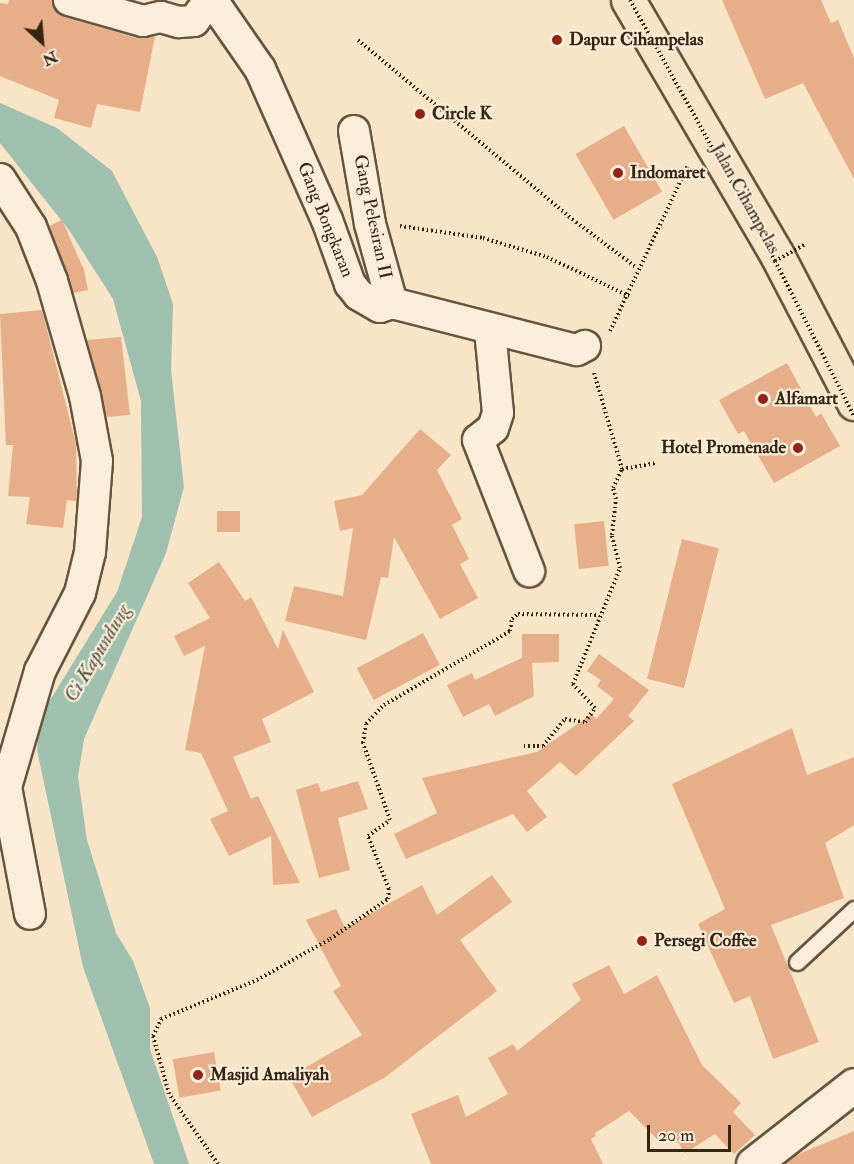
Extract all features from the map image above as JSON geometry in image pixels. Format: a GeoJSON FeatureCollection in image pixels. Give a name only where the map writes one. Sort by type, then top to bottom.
{"type":"FeatureCollection","features":[{"type":"Feature","properties":{"kind":"main road","name":"Jalan Cihampelas"},"geometry":{"type":"LineString","coordinates":[[629,0],[700,142],[797,292],[854,404]]}},
{"type":"Feature","properties":{"kind":"street","name":"Gang Bongkaran"},"geometry":{"type":"LineString","coordinates":[[69,0],[143,21],[161,17],[180,22],[194,21],[211,0],[260,69],[327,220],[350,284],[372,304],[380,307],[392,303],[490,330],[577,350],[585,346]]}},
{"type":"Feature","properties":{"kind":"street","name":"Gang Pelesiran II"},"geometry":{"type":"LineString","coordinates":[[354,131],[370,224],[392,303]]}},
{"type":"Feature","properties":{"kind":"street"},"geometry":{"type":"LineString","coordinates":[[0,178],[31,227],[52,281],[86,396],[97,461],[90,552],[81,593],[40,670],[3,787],[30,914]]}},
{"type":"Feature","properties":{"kind":"street"},"geometry":{"type":"LineString","coordinates":[[490,330],[498,413],[493,428],[478,440],[529,571]]}},
{"type":"Feature","properties":{"kind":"street"},"geometry":{"type":"LineString","coordinates":[[753,1164],[854,1085]]}},
{"type":"Feature","properties":{"kind":"lane"},"geometry":{"type":"LineString","coordinates":[[797,962],[854,909]]}},
{"type":"Feature","properties":{"kind":"path"},"geometry":{"type":"LineString","coordinates":[[629,0],[775,261],[854,416]]}},
{"type":"Feature","properties":{"kind":"path"},"geometry":{"type":"LineString","coordinates":[[358,40],[379,54],[576,222],[637,268]]}},
{"type":"Feature","properties":{"kind":"path"},"geometry":{"type":"LineString","coordinates":[[524,746],[543,746],[565,719],[585,722],[595,708],[573,684],[598,615],[620,568],[612,535],[616,499],[613,488],[622,469],[585,346],[609,334],[629,296],[637,268],[700,142]]}},
{"type":"Feature","properties":{"kind":"path"},"geometry":{"type":"LineString","coordinates":[[370,224],[483,238],[547,257],[629,296]]}},
{"type":"Feature","properties":{"kind":"path"},"geometry":{"type":"LineString","coordinates":[[775,261],[806,244]]}},
{"type":"Feature","properties":{"kind":"path"},"geometry":{"type":"LineString","coordinates":[[622,469],[655,463]]}},
{"type":"Feature","properties":{"kind":"path"},"geometry":{"type":"LineString","coordinates":[[218,1164],[169,1094],[153,1036],[161,1019],[257,980],[330,939],[388,899],[389,889],[368,836],[390,820],[363,743],[366,724],[384,705],[510,631],[512,619],[518,614],[598,615]]}},
{"type":"Feature","properties":{"kind":"water","name":"Ci Kapundung"},"geometry":{"type":"Polygon","coordinates":[[[0,103],[57,128],[112,171],[157,257],[173,304],[171,370],[184,487],[166,553],[84,739],[78,777],[87,840],[116,933],[133,961],[150,1008],[150,1049],[189,1164],[154,1164],[83,967],[37,750],[39,718],[117,592],[142,517],[141,401],[113,299],[69,230],[0,143],[0,103]]]}},
{"type":"Feature","properties":{"kind":"building"},"geometry":{"type":"Polygon","coordinates":[[[9,0],[52,0],[56,12],[64,17],[138,38],[155,36],[140,112],[97,104],[91,128],[54,118],[59,100],[0,76],[0,3],[8,4],[9,0]]]}},
{"type":"Feature","properties":{"kind":"building"},"geometry":{"type":"Polygon","coordinates":[[[722,0],[821,0],[831,23],[838,20],[854,58],[854,179],[803,83],[765,99],[722,0]]]}},
{"type":"Feature","properties":{"kind":"building","name":"Indomaret"},"geometry":{"type":"Polygon","coordinates":[[[624,126],[662,192],[614,220],[576,154],[624,126]]]}},
{"type":"Feature","properties":{"kind":"building"},"geometry":{"type":"Polygon","coordinates":[[[62,220],[84,270],[88,290],[73,293],[49,226],[62,220]]]}},
{"type":"Feature","properties":{"kind":"building"},"geometry":{"type":"Polygon","coordinates":[[[42,310],[76,444],[77,501],[67,500],[63,528],[26,524],[30,497],[8,496],[13,445],[6,445],[0,314],[42,310]]]}},
{"type":"Feature","properties":{"kind":"building"},"geometry":{"type":"Polygon","coordinates":[[[121,337],[130,415],[106,417],[87,340],[121,337]]]}},
{"type":"Feature","properties":{"kind":"building"},"geometry":{"type":"Polygon","coordinates":[[[787,363],[816,417],[821,413],[840,446],[774,483],[744,431],[738,434],[719,400],[787,363]]]}},
{"type":"Feature","properties":{"kind":"building"},"geometry":{"type":"Polygon","coordinates":[[[420,429],[451,455],[437,470],[462,519],[452,525],[469,559],[460,564],[478,598],[440,619],[394,537],[388,578],[381,577],[366,640],[285,621],[294,586],[343,596],[353,528],[340,531],[334,501],[362,495],[420,429]]]}},
{"type":"Feature","properties":{"kind":"building"},"geometry":{"type":"Polygon","coordinates":[[[217,511],[240,511],[240,532],[217,532],[217,511]]]}},
{"type":"Feature","properties":{"kind":"building"},"geometry":{"type":"Polygon","coordinates":[[[604,521],[609,566],[579,569],[574,524],[604,521]]]}},
{"type":"Feature","properties":{"kind":"building"},"geometry":{"type":"Polygon","coordinates":[[[682,539],[719,548],[684,688],[647,679],[682,539]]]}},
{"type":"Feature","properties":{"kind":"building"},"geometry":{"type":"Polygon","coordinates":[[[219,562],[245,601],[251,597],[278,649],[283,630],[314,692],[262,719],[271,742],[233,757],[251,799],[258,796],[300,883],[273,885],[271,836],[229,856],[210,819],[228,811],[201,753],[185,750],[205,646],[184,656],[174,636],[210,618],[188,583],[219,562]]]}},
{"type":"Feature","properties":{"kind":"building"},"geometry":{"type":"Polygon","coordinates":[[[423,633],[440,665],[374,700],[357,668],[423,633]]]}},
{"type":"Feature","properties":{"kind":"building"},"geometry":{"type":"Polygon","coordinates":[[[522,634],[559,634],[559,662],[532,663],[534,696],[495,716],[489,704],[463,717],[447,685],[472,673],[475,680],[522,658],[522,634]]]}},
{"type":"Feature","properties":{"kind":"building"},"geometry":{"type":"Polygon","coordinates":[[[599,654],[649,690],[628,716],[634,721],[576,776],[560,762],[527,791],[547,817],[527,832],[513,814],[406,859],[394,834],[437,813],[422,778],[537,752],[592,714],[596,719],[614,699],[597,686],[601,680],[587,671],[599,654]]]}},
{"type":"Feature","properties":{"kind":"building"},"geometry":{"type":"Polygon","coordinates":[[[792,728],[807,775],[854,757],[854,825],[825,843],[844,898],[771,925],[819,1042],[773,1059],[750,996],[734,1003],[698,924],[725,909],[672,784],[792,728]]]}},
{"type":"Feature","properties":{"kind":"building"},"geometry":{"type":"Polygon","coordinates":[[[358,781],[368,809],[338,818],[350,870],[319,878],[296,790],[318,783],[321,792],[358,781]]]}},
{"type":"Feature","properties":{"kind":"building"},"geometry":{"type":"Polygon","coordinates":[[[492,875],[512,902],[460,940],[497,991],[384,1078],[312,1117],[289,1077],[362,1035],[333,991],[341,986],[306,920],[336,909],[345,928],[422,885],[437,915],[492,875]]]}},
{"type":"Feature","properties":{"kind":"building"},"geometry":{"type":"Polygon","coordinates":[[[609,965],[624,994],[657,975],[702,1065],[741,1103],[733,1112],[755,1135],[734,1154],[715,1134],[685,1153],[670,1130],[659,1141],[629,1111],[595,1133],[596,1136],[591,1139],[603,1164],[431,1164],[411,1114],[458,1095],[466,1117],[508,1094],[488,1058],[513,1044],[517,1051],[581,1000],[572,984],[609,965]]]}},
{"type":"Feature","properties":{"kind":"building","name":"Masjid Amaliyah"},"geometry":{"type":"Polygon","coordinates":[[[214,1052],[221,1090],[179,1098],[173,1059],[214,1052]]]}},
{"type":"Feature","properties":{"kind":"building"},"geometry":{"type":"Polygon","coordinates":[[[854,1131],[854,1164],[783,1164],[794,1156],[854,1131]]]}},
{"type":"Feature","properties":{"kind":"place","name":"Dapur Cihampelas"},"geometry":{"type":"Point","coordinates":[557,40]}},
{"type":"Feature","properties":{"kind":"place","name":"Circle K"},"geometry":{"type":"Point","coordinates":[420,114]}},
{"type":"Feature","properties":{"kind":"place","name":"Indomaret"},"geometry":{"type":"Point","coordinates":[618,173]}},
{"type":"Feature","properties":{"kind":"place","name":"Alfamart"},"geometry":{"type":"Point","coordinates":[763,399]}},
{"type":"Feature","properties":{"kind":"place","name":"Hotel Promenade"},"geometry":{"type":"Point","coordinates":[798,448]}},
{"type":"Feature","properties":{"kind":"place","name":"Persegi Coffee"},"geometry":{"type":"Point","coordinates":[642,941]}},
{"type":"Feature","properties":{"kind":"place","name":"Masjid Amaliyah"},"geometry":{"type":"Point","coordinates":[198,1075]}}]}
